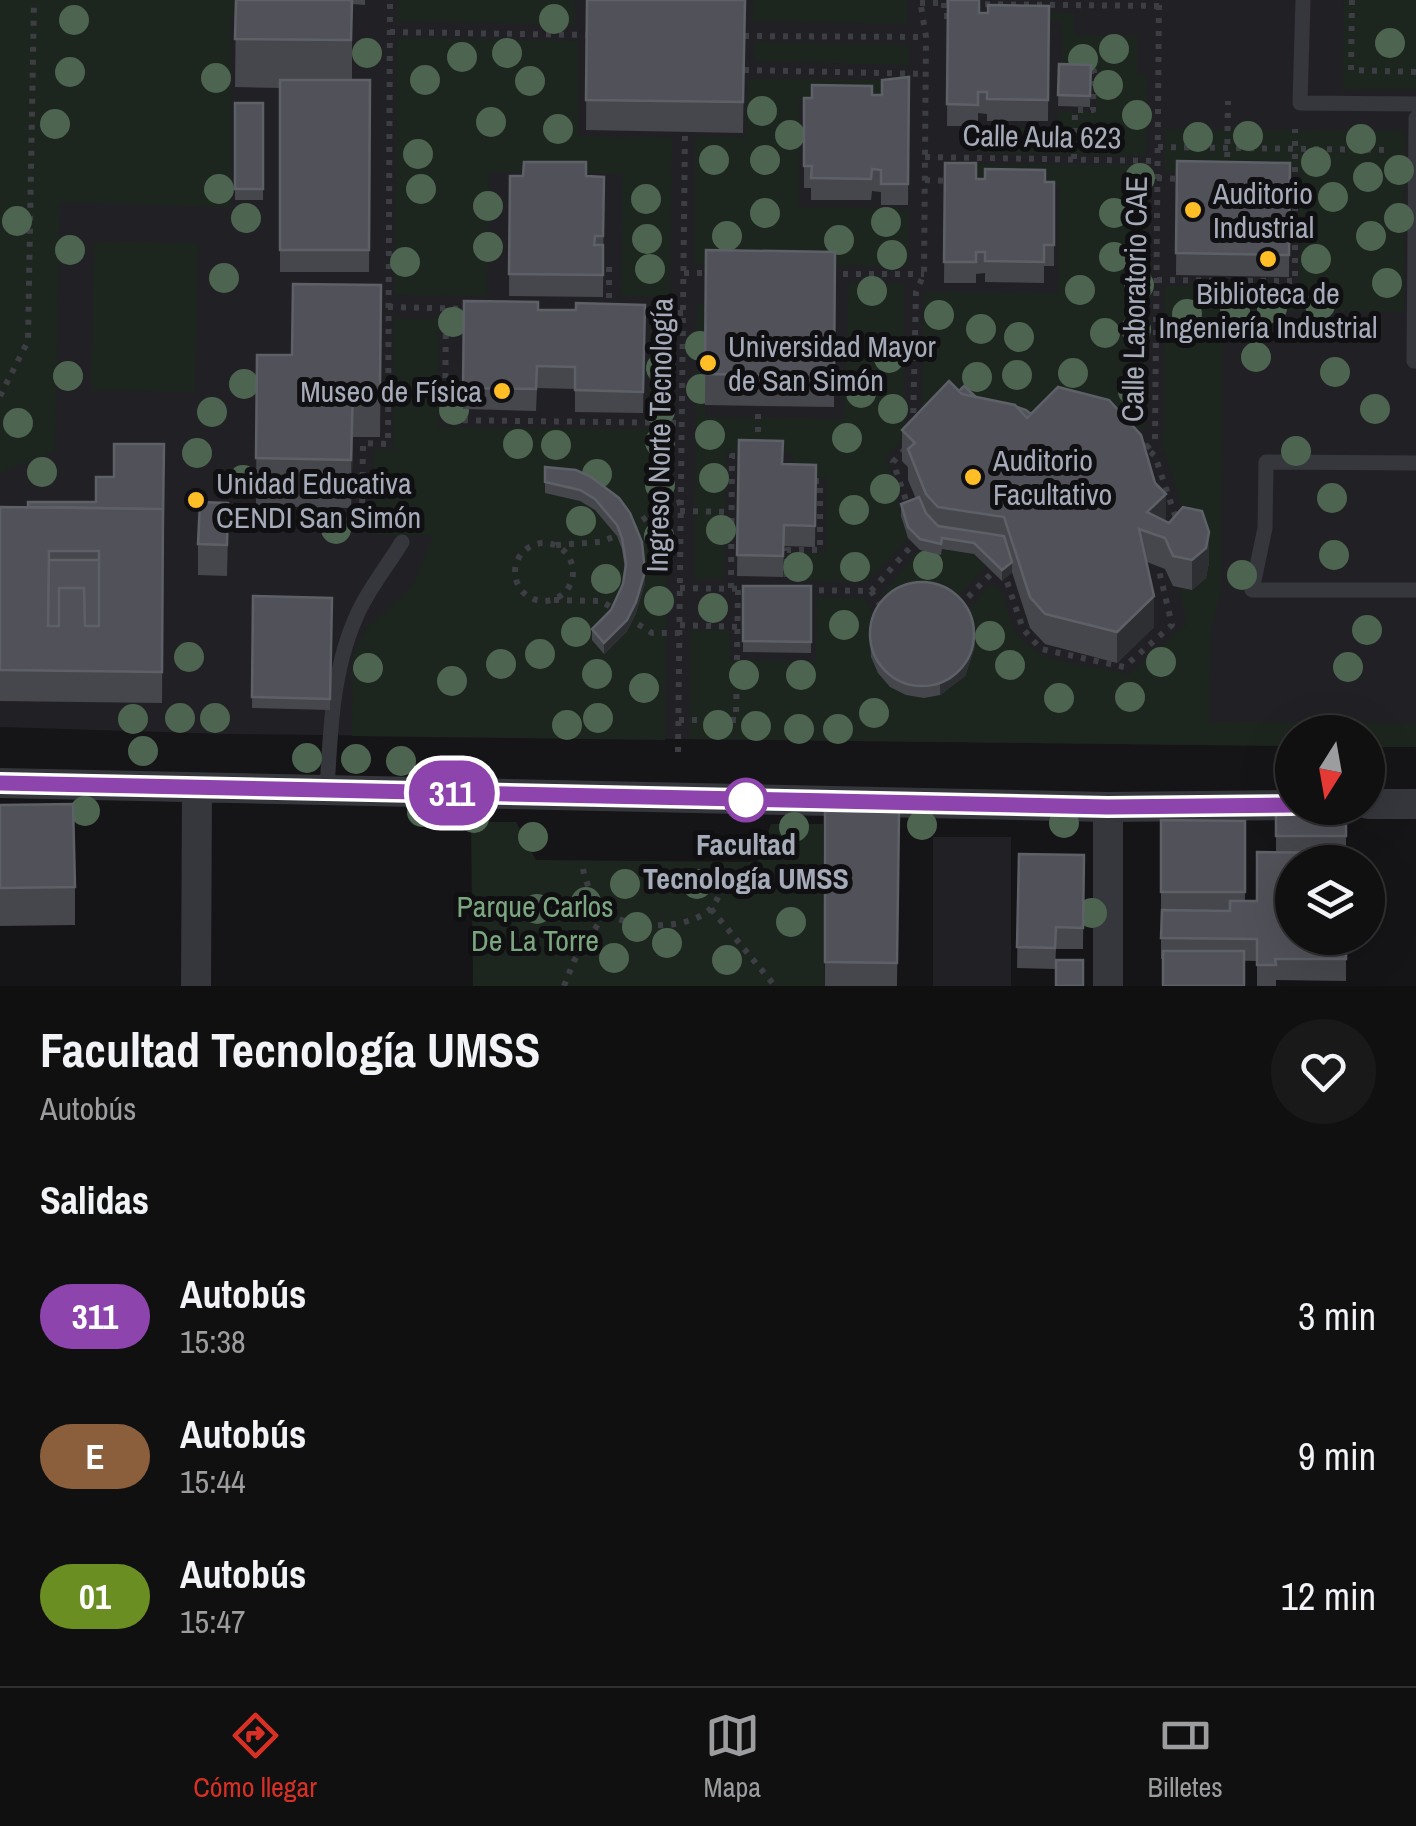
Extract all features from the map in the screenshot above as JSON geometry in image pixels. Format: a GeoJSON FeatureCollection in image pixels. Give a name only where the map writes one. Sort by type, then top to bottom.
{"type":"FeatureCollection","features":[{"type":"Feature","properties":{"kind":"street"},"geometry":{"type":"LineString","coordinates":[[0,783],[1108,807],[1275,805]]}},
{"type":"Feature","properties":{"kind":"street"},"geometry":{"type":"LineString","coordinates":[[196,986],[197,788]]}},
{"type":"Feature","properties":{"kind":"street"},"geometry":{"type":"LineString","coordinates":[[1385,804],[1416,804]]}},
{"type":"Feature","properties":{"kind":"street"},"geometry":{"type":"LineString","coordinates":[[1108,807],[1108,986]]}},
{"type":"Feature","properties":{"kind":"lane"},"geometry":{"type":"LineString","coordinates":[[1303,0],[1300,103],[1416,104]]}},
{"type":"Feature","properties":{"kind":"lane"},"geometry":{"type":"LineString","coordinates":[[1414,361],[1416,118]]}},
{"type":"Feature","properties":{"kind":"lane"},"geometry":{"type":"LineString","coordinates":[[1416,463],[1266,462],[1265,528],[1252,590],[1416,590]]}},
{"type":"Feature","properties":{"kind":"lane"},"geometry":{"type":"LineString","coordinates":[[328,790],[330,736],[342,660],[354,620],[402,542]]}},
{"type":"Feature","properties":{"kind":"path"},"geometry":{"type":"LineString","coordinates":[[0,396],[28,341],[34,0]]}},
{"type":"Feature","properties":{"kind":"path"},"geometry":{"type":"LineString","coordinates":[[362,516],[362,444],[388,444],[390,0]]}},
{"type":"Feature","properties":{"kind":"path"},"geometry":{"type":"LineString","coordinates":[[1352,0],[1351,70],[1416,72]]}},
{"type":"Feature","properties":{"kind":"path"},"geometry":{"type":"LineString","coordinates":[[910,513],[893,462],[913,442],[916,292],[924,274],[926,38],[920,1],[1159,3]]}},
{"type":"Feature","properties":{"kind":"path"},"geometry":{"type":"LineString","coordinates":[[944,3],[944,16],[962,16]]}},
{"type":"Feature","properties":{"kind":"path","name":"Calle Laboratorio CAE"},"geometry":{"type":"LineString","coordinates":[[1146,448],[1155,440],[1159,3]]}},
{"type":"Feature","properties":{"kind":"path"},"geometry":{"type":"LineString","coordinates":[[390,32],[588,34]]}},
{"type":"Feature","properties":{"kind":"path"},"geometry":{"type":"LineString","coordinates":[[744,36],[926,38]]}},
{"type":"Feature","properties":{"kind":"path"},"geometry":{"type":"LineString","coordinates":[[744,70],[926,74]]}},
{"type":"Feature","properties":{"kind":"path"},"geometry":{"type":"LineString","coordinates":[[1074,159],[1075,110],[1093,110],[1094,72],[1078,71]]}},
{"type":"Feature","properties":{"kind":"path"},"geometry":{"type":"LineString","coordinates":[[908,99],[925,98]]}},
{"type":"Feature","properties":{"kind":"path"},"geometry":{"type":"LineString","coordinates":[[1226,179],[1228,102]]}},
{"type":"Feature","properties":{"kind":"path"},"geometry":{"type":"LineString","coordinates":[[1157,280],[1295,280],[1295,118]]}},
{"type":"Feature","properties":{"kind":"path","name":"Ingreso Norte Tecnología"},"geometry":{"type":"LineString","coordinates":[[678,752],[686,132]]}},
{"type":"Feature","properties":{"kind":"path"},"geometry":{"type":"LineString","coordinates":[[1158,147],[1415,150]]}},
{"type":"Feature","properties":{"kind":"path","name":"Calle Aula 623"},"geometry":{"type":"LineString","coordinates":[[925,157],[1158,160]]}},
{"type":"Feature","properties":{"kind":"path"},"geometry":{"type":"LineString","coordinates":[[1158,178],[1192,179]]}},
{"type":"Feature","properties":{"kind":"path"},"geometry":{"type":"LineString","coordinates":[[925,180],[950,181]]}},
{"type":"Feature","properties":{"kind":"path"},"geometry":{"type":"LineString","coordinates":[[1278,180],[1295,180]]}},
{"type":"Feature","properties":{"kind":"path"},"geometry":{"type":"LineString","coordinates":[[608,312],[609,262]]}},
{"type":"Feature","properties":{"kind":"path"},"geometry":{"type":"LineString","coordinates":[[684,273],[720,273]]}},
{"type":"Feature","properties":{"kind":"path"},"geometry":{"type":"LineString","coordinates":[[813,274],[924,274]]}},
{"type":"Feature","properties":{"kind":"path"},"geometry":{"type":"LineString","coordinates":[[388,307],[482,309]]}},
{"type":"Feature","properties":{"kind":"path"},"geometry":{"type":"LineString","coordinates":[[446,308],[445,420],[682,423]]}},
{"type":"Feature","properties":{"kind":"path"},"geometry":{"type":"LineString","coordinates":[[590,312],[683,313]]}},
{"type":"Feature","properties":{"kind":"path"},"geometry":{"type":"LineString","coordinates":[[678,720],[736,720],[732,456],[758,456],[758,406]]}},
{"type":"Feature","properties":{"kind":"path"},"geometry":{"type":"LineString","coordinates":[[1136,439],[1155,456],[1179,526]]}},
{"type":"Feature","properties":{"kind":"path"},"geometry":{"type":"LineString","coordinates":[[786,590],[787,550],[820,550],[820,481],[804,481]]}},
{"type":"Feature","properties":{"kind":"path"},"geometry":{"type":"LineString","coordinates":[[731,512],[658,508],[628,532],[600,542],[536,544],[521,554],[515,572],[516,581],[527,596],[544,602],[600,602],[652,633],[737,627]]}},
{"type":"Feature","properties":{"kind":"path"},"geometry":{"type":"LineString","coordinates":[[871,591],[919,533],[929,544]]}},
{"type":"Feature","properties":{"kind":"path"},"geometry":{"type":"LineString","coordinates":[[553,600],[568,589],[574,572],[569,556],[554,545]]}},
{"type":"Feature","properties":{"kind":"path"},"geometry":{"type":"LineString","coordinates":[[955,610],[1000,564],[1023,629],[1041,650],[1124,668],[1172,624],[1158,566]]}},
{"type":"Feature","properties":{"kind":"path"},"geometry":{"type":"LineString","coordinates":[[680,588],[754,590]]}},
{"type":"Feature","properties":{"kind":"path"},"geometry":{"type":"LineString","coordinates":[[770,590],[871,591]]}},
{"type":"Feature","properties":{"kind":"path"},"geometry":{"type":"LineString","coordinates":[[871,591],[886,614]]}},
{"type":"Feature","properties":{"kind":"path"},"geometry":{"type":"LineString","coordinates":[[584,870],[587,885],[606,912],[643,926],[672,924],[699,917],[711,909],[722,891],[726,870]]}},
{"type":"Feature","properties":{"kind":"path"},"geometry":{"type":"LineString","coordinates":[[711,909],[776,986]]}},
{"type":"Feature","properties":{"kind":"path"},"geometry":{"type":"LineString","coordinates":[[564,986],[574,961],[606,912]]}},
{"type":"Feature","properties":{"kind":"shaded area","name":"Universidad Mayor de San Simón"},"geometry":{"type":"Polygon","coordinates":[[[0,0],[1416,0],[1416,747],[1385,747],[1385,715],[1275,715],[1275,746],[224,734],[0,727],[0,0]]]}},
{"type":"Feature","properties":{"kind":"shaded area"},"geometry":{"type":"Polygon","coordinates":[[[933,837],[1011,837],[1011,986],[933,986],[933,837]]]}},
{"type":"Feature","properties":{"kind":"green space"},"geometry":{"type":"Polygon","coordinates":[[[0,0],[278,0],[278,17],[231,17],[231,207],[60,202],[55,451],[0,473],[0,0]]]}},
{"type":"Feature","properties":{"kind":"green space"},"geometry":{"type":"Polygon","coordinates":[[[397,0],[575,0],[575,25],[397,21],[397,0]]]}},
{"type":"Feature","properties":{"kind":"green space"},"geometry":{"type":"Polygon","coordinates":[[[753,0],[907,0],[907,24],[753,21],[753,0]]]}},
{"type":"Feature","properties":{"kind":"green space"},"geometry":{"type":"Polygon","coordinates":[[[1344,0],[1416,0],[1416,89],[1343,89],[1344,0]]]}},
{"type":"Feature","properties":{"kind":"green space"},"geometry":{"type":"Polygon","coordinates":[[[989,12],[1074,13],[1075,35],[1138,36],[1137,75],[1147,75],[1146,156],[978,153],[978,126],[1057,128],[1058,112],[1096,112],[1097,68],[1062,66],[1062,21],[989,19],[989,12]]]}},
{"type":"Feature","properties":{"kind":"green space"},"geometry":{"type":"Polygon","coordinates":[[[397,38],[578,41],[578,136],[672,137],[670,297],[621,296],[622,174],[489,172],[487,296],[394,295],[397,38]]]}},
{"type":"Feature","properties":{"kind":"green space"},"geometry":{"type":"Polygon","coordinates":[[[754,42],[909,45],[909,65],[754,61],[754,42]]]}},
{"type":"Feature","properties":{"kind":"green space"},"geometry":{"type":"Polygon","coordinates":[[[747,79],[909,80],[909,94],[868,100],[799,100],[799,207],[908,209],[908,266],[694,264],[695,136],[746,137],[747,79]]]}},
{"type":"Feature","properties":{"kind":"green space"},"geometry":{"type":"Polygon","coordinates":[[[1165,129],[1405,131],[1404,312],[1223,311],[1221,589],[1211,630],[1209,722],[1275,723],[1275,746],[690,739],[690,630],[730,631],[730,660],[816,661],[817,597],[864,598],[879,625],[962,618],[989,586],[995,585],[1005,599],[1013,628],[1034,650],[1064,662],[1129,674],[1186,625],[1180,588],[1193,590],[1205,578],[1163,446],[1165,286],[1299,286],[1300,174],[1165,173],[1165,129]]]}},
{"type":"Feature","properties":{"kind":"green space"},"geometry":{"type":"Polygon","coordinates":[[[959,164],[1147,165],[1145,430],[1043,404],[1026,421],[922,422],[924,292],[1058,293],[1059,186],[993,185],[993,177],[959,177],[959,164]]]}},
{"type":"Feature","properties":{"kind":"green space"},"geometry":{"type":"Polygon","coordinates":[[[94,242],[198,243],[195,392],[91,390],[94,242]]]}},
{"type":"Feature","properties":{"kind":"green space"},"geometry":{"type":"Polygon","coordinates":[[[849,282],[904,283],[904,437],[886,457],[908,538],[867,582],[792,581],[792,553],[826,553],[827,478],[794,477],[793,453],[726,452],[724,579],[694,579],[697,303],[706,303],[705,417],[844,419],[849,282]]]}},
{"type":"Feature","properties":{"kind":"green space"},"geometry":{"type":"Polygon","coordinates":[[[394,318],[439,319],[438,427],[668,429],[665,740],[352,736],[353,655],[366,629],[413,585],[433,536],[373,535],[374,449],[393,449],[394,318]]]}},
{"type":"Feature","properties":{"kind":"green space"},"geometry":{"type":"Polygon","coordinates":[[[670,326],[668,416],[649,416],[650,327],[670,326]]]}},
{"type":"Feature","properties":{"kind":"green space"},"geometry":{"type":"Polygon","coordinates":[[[942,549],[974,554],[986,566],[950,605],[895,607],[881,595],[920,550],[940,555],[942,549]]]}},
{"type":"Feature","properties":{"kind":"green space"},"geometry":{"type":"Polygon","coordinates":[[[1385,724],[1416,724],[1416,747],[1385,747],[1385,724]]]}},
{"type":"Feature","properties":{"kind":"green space","name":"Parque Carlos De La Torre"},"geometry":{"type":"Polygon","coordinates":[[[471,822],[516,822],[536,860],[757,862],[771,824],[823,824],[825,986],[473,986],[471,822]]]}},
{"type":"Feature","properties":{"kind":"building"},"geometry":{"type":"Polygon","coordinates":[[[236,0],[352,0],[351,40],[235,39],[236,0]]]}},
{"type":"Feature","properties":{"kind":"building"},"geometry":{"type":"Polygon","coordinates":[[[587,0],[745,0],[743,102],[586,100],[587,0]]]}},
{"type":"Feature","properties":{"kind":"building"},"geometry":{"type":"Polygon","coordinates":[[[948,0],[979,0],[979,13],[988,13],[988,5],[1049,6],[1048,100],[987,99],[987,92],[978,92],[978,105],[947,104],[948,0]]]}},
{"type":"Feature","properties":{"kind":"building"},"geometry":{"type":"Polygon","coordinates":[[[1059,64],[1091,65],[1090,96],[1058,95],[1059,64]]]}},
{"type":"Feature","properties":{"kind":"building"},"geometry":{"type":"Polygon","coordinates":[[[909,77],[908,184],[881,184],[881,170],[872,169],[871,179],[811,178],[812,166],[804,166],[804,98],[812,98],[812,85],[872,86],[872,95],[882,95],[882,80],[909,77]]]}},
{"type":"Feature","properties":{"kind":"building"},"geometry":{"type":"Polygon","coordinates":[[[280,80],[370,80],[369,250],[280,250],[280,80]]]}},
{"type":"Feature","properties":{"kind":"building"},"geometry":{"type":"Polygon","coordinates":[[[235,103],[263,103],[263,189],[235,189],[235,103]]]}},
{"type":"Feature","properties":{"kind":"building"},"geometry":{"type":"Polygon","coordinates":[[[1177,161],[1290,163],[1289,255],[1176,253],[1177,161]]]}},
{"type":"Feature","properties":{"kind":"building"},"geometry":{"type":"Polygon","coordinates":[[[524,162],[586,162],[586,176],[604,177],[603,236],[595,236],[594,245],[603,245],[603,275],[509,274],[510,176],[523,176],[524,162]]]}},
{"type":"Feature","properties":{"kind":"building"},"geometry":{"type":"Polygon","coordinates":[[[945,163],[976,163],[976,179],[985,179],[985,169],[1045,170],[1045,182],[1054,182],[1054,245],[1044,245],[1044,262],[985,261],[985,252],[976,252],[976,262],[944,262],[945,163]]]}},
{"type":"Feature","properties":{"kind":"building"},"geometry":{"type":"Polygon","coordinates":[[[706,250],[835,252],[834,376],[705,374],[706,250]]]}},
{"type":"Feature","properties":{"kind":"building"},"geometry":{"type":"Polygon","coordinates":[[[293,284],[381,285],[380,389],[353,389],[351,460],[256,458],[257,355],[292,355],[293,284]]]}},
{"type":"Feature","properties":{"kind":"building"},"geometry":{"type":"Polygon","coordinates":[[[464,301],[538,302],[538,310],[576,310],[576,303],[645,305],[643,392],[575,390],[575,367],[537,366],[536,389],[463,388],[464,301]]]}},
{"type":"Feature","properties":{"kind":"building"},"geometry":{"type":"Polygon","coordinates":[[[949,381],[962,394],[1015,405],[1027,418],[1058,387],[1109,400],[1141,435],[1155,483],[1166,494],[1147,512],[1169,523],[1183,507],[1202,511],[1209,532],[1206,548],[1192,560],[1173,556],[1165,538],[1139,529],[1154,596],[1117,632],[1045,614],[1030,597],[1004,517],[938,507],[926,494],[908,449],[915,443],[902,430],[949,381]]]}},
{"type":"Feature","properties":{"kind":"building"},"geometry":{"type":"Polygon","coordinates":[[[964,386],[976,397],[962,394],[959,391],[964,386]]]}},
{"type":"Feature","properties":{"kind":"building"},"geometry":{"type":"Polygon","coordinates":[[[739,440],[783,441],[782,464],[816,465],[815,526],[784,525],[783,556],[737,555],[739,440]]]}},
{"type":"Feature","properties":{"kind":"building"},"geometry":{"type":"Polygon","coordinates":[[[114,444],[164,444],[163,518],[163,509],[28,507],[28,502],[96,502],[96,477],[114,477],[114,444]]]}},
{"type":"Feature","properties":{"kind":"building"},"geometry":{"type":"Polygon","coordinates":[[[545,467],[576,470],[619,498],[642,542],[645,572],[636,602],[627,620],[604,643],[592,629],[611,610],[623,584],[626,564],[622,538],[617,525],[595,499],[580,490],[545,482],[545,467]]]}},
{"type":"Feature","properties":{"kind":"building"},"geometry":{"type":"Polygon","coordinates":[[[919,497],[938,526],[1004,536],[1012,562],[1002,570],[974,543],[942,538],[941,544],[920,539],[908,527],[901,504],[919,497]]]}},
{"type":"Feature","properties":{"kind":"building"},"geometry":{"type":"Polygon","coordinates":[[[200,502],[228,503],[227,545],[198,544],[200,502]]]}},
{"type":"Feature","properties":{"kind":"building"},"geometry":{"type":"Polygon","coordinates":[[[0,507],[163,509],[162,672],[0,670],[0,507]],[[49,551],[48,626],[59,626],[59,588],[84,588],[85,626],[99,626],[99,551],[49,551]]]}},
{"type":"Feature","properties":{"kind":"building"},"geometry":{"type":"Polygon","coordinates":[[[49,560],[99,560],[99,626],[85,626],[84,588],[59,588],[59,626],[48,626],[49,560]]]}},
{"type":"Feature","properties":{"kind":"building"},"geometry":{"type":"Polygon","coordinates":[[[922,582],[942,586],[959,597],[970,614],[974,634],[970,654],[959,671],[942,682],[922,686],[902,682],[885,671],[874,654],[870,634],[874,614],[885,597],[902,586],[922,582]]]}},
{"type":"Feature","properties":{"kind":"building"},"geometry":{"type":"Polygon","coordinates":[[[743,586],[811,586],[811,642],[743,641],[743,586]]]}},
{"type":"Feature","properties":{"kind":"building"},"geometry":{"type":"Polygon","coordinates":[[[253,596],[332,598],[330,699],[252,697],[253,596]]]}},
{"type":"Feature","properties":{"kind":"building"},"geometry":{"type":"Polygon","coordinates":[[[73,804],[75,887],[0,888],[0,805],[73,804]]]}},
{"type":"Feature","properties":{"kind":"building"},"geometry":{"type":"Polygon","coordinates":[[[825,811],[899,812],[897,963],[825,962],[825,811]]]}},
{"type":"Feature","properties":{"kind":"building"},"geometry":{"type":"Polygon","coordinates":[[[1161,820],[1245,821],[1245,892],[1161,892],[1161,820]]]}},
{"type":"Feature","properties":{"kind":"building"},"geometry":{"type":"Polygon","coordinates":[[[1276,825],[1346,825],[1346,836],[1276,836],[1276,825]]]}},
{"type":"Feature","properties":{"kind":"building"},"geometry":{"type":"Polygon","coordinates":[[[1257,852],[1275,852],[1275,955],[1346,955],[1346,959],[1275,959],[1276,965],[1257,965],[1257,939],[1161,938],[1162,910],[1230,911],[1230,901],[1257,901],[1257,852]]]}},
{"type":"Feature","properties":{"kind":"building"},"geometry":{"type":"Polygon","coordinates":[[[1019,854],[1084,855],[1083,928],[1056,927],[1055,948],[1017,947],[1019,854]]]}},
{"type":"Feature","properties":{"kind":"building"},"geometry":{"type":"Polygon","coordinates":[[[1163,951],[1244,951],[1244,986],[1163,986],[1163,951]]]}},
{"type":"Feature","properties":{"kind":"building"},"geometry":{"type":"Polygon","coordinates":[[[1056,960],[1083,960],[1083,986],[1056,986],[1056,960]]]}},
{"type":"Feature","properties":{"kind":"bus line","name":"311"},"geometry":{"type":"LineString","coordinates":[[0,783],[1108,807],[1275,805]]}},
{"type":"Feature","properties":{"kind":"place","name":"Auditorio Industrial"},"geometry":{"type":"Point","coordinates":[1193,210]}},
{"type":"Feature","properties":{"kind":"place","name":"Biblioteca de Ingeniería Industrial"},"geometry":{"type":"Point","coordinates":[1268,259]}},
{"type":"Feature","properties":{"kind":"place","name":"Universidad Mayor de San Simón"},"geometry":{"type":"Point","coordinates":[708,363]}},
{"type":"Feature","properties":{"kind":"place","name":"Museo de Física"},"geometry":{"type":"Point","coordinates":[502,391]}},
{"type":"Feature","properties":{"kind":"place","name":"Auditorio Facultativo"},"geometry":{"type":"Point","coordinates":[973,477]}},
{"type":"Feature","properties":{"kind":"place","name":"Unidad Educativa CENDI San Simón"},"geometry":{"type":"Point","coordinates":[196,500]}},
{"type":"Feature","properties":{"kind":"place","name":"Facultad Tecnología UMSS"},"geometry":{"type":"Point","coordinates":[746,800]}}]}
